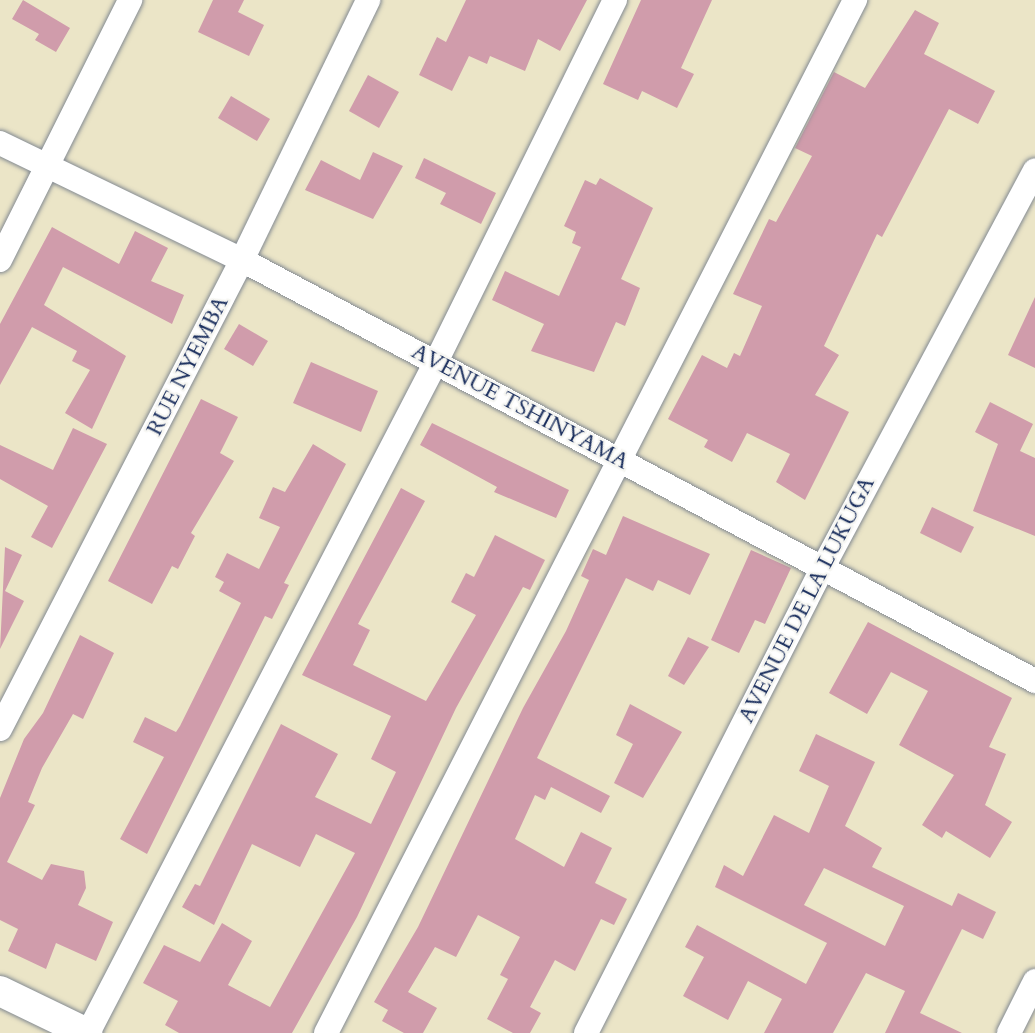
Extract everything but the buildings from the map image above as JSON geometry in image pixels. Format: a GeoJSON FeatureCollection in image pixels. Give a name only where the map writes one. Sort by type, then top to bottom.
{"type":"FeatureCollection","features":[{"type":"Feature","properties":{"kind":"street"},"geometry":{"type":"LineString","coordinates":[[0,260],[130,0]]}},
{"type":"Feature","properties":{"kind":"street","name":"RUE NYEMBA"},"geometry":{"type":"LineString","coordinates":[[0,729],[242,260],[368,0]]}},
{"type":"Feature","properties":{"kind":"street"},"geometry":{"type":"LineString","coordinates":[[0,991],[87,1033],[436,362],[615,0]]}},
{"type":"Feature","properties":{"kind":"street"},"geometry":{"type":"LineString","coordinates":[[326,1033],[620,461],[763,170],[855,0]]}},
{"type":"Feature","properties":{"kind":"street","name":"AVENUE TSHINYAMA"},"geometry":{"type":"LineString","coordinates":[[0,143],[47,168],[242,260],[821,570],[1035,681]]}},
{"type":"Feature","properties":{"kind":"street","name":"AVENUE DE LA LUKUGA"},"geometry":{"type":"LineString","coordinates":[[586,1033],[821,570],[1035,171]]}},
{"type":"Feature","properties":{"kind":"street"},"geometry":{"type":"LineString","coordinates":[[1009,1033],[1035,981]]}}]}
